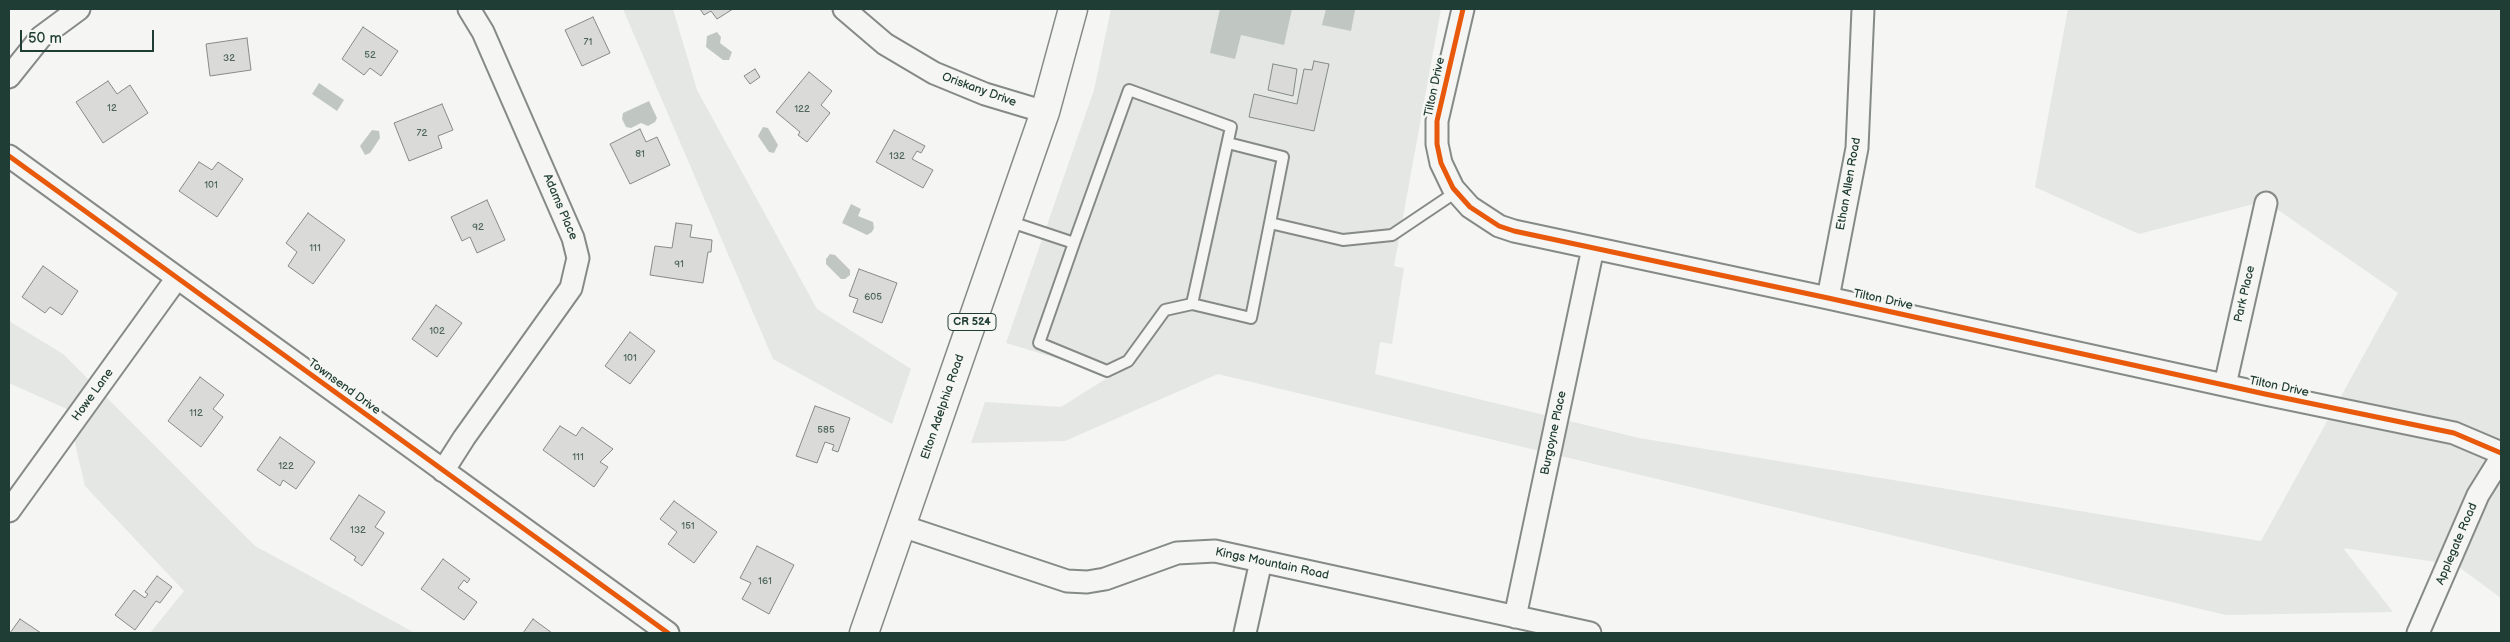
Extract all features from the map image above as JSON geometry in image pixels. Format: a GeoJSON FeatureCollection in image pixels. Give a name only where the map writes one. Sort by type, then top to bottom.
{"type":"FeatureCollection","features":[{"type":"Feature","properties":{"kind":"main road","name":"Elton Adelphia Road"},"geometry":{"type":"LineString","coordinates":[[864,633],[1045,112],[1060,63],[1073,9]]}},
{"type":"Feature","properties":{"kind":"street"},"geometry":{"type":"LineString","coordinates":[[9,77],[41,37],[79,9]]}},
{"type":"Feature","properties":{"kind":"street","name":"Adams Place"},"geometry":{"type":"LineString","coordinates":[[444,471],[464,438],[571,288],[578,258],[573,238],[530,139],[483,32],[469,9]]}},
{"type":"Feature","properties":{"kind":"street","name":"Oriskany Drive"},"geometry":{"type":"LineString","coordinates":[[844,9],[885,44],[934,73],[985,94],[1045,112]]}},
{"type":"Feature","properties":{"kind":"street","name":"Tilton Drive"},"geometry":{"type":"LineString","coordinates":[[1463,9],[1436,121],[1437,144],[1441,163],[1456,192],[1470,208],[1500,226],[2225,386],[2454,433],[2501,453]]}},
{"type":"Feature","properties":{"kind":"street","name":"Ethan Allen Road"},"geometry":{"type":"LineString","coordinates":[[1828,298],[1857,148],[1863,9]]}},
{"type":"Feature","properties":{"kind":"street","name":"Townsend Drive"},"geometry":{"type":"LineString","coordinates":[[9,156],[668,633]]}},
{"type":"Feature","properties":{"kind":"street","name":"Park Place"},"geometry":{"type":"LineString","coordinates":[[2225,386],[2266,203]]}},
{"type":"Feature","properties":{"kind":"street","name":"Burgoyne Place"},"geometry":{"type":"LineString","coordinates":[[1515,617],[1593,248]]}},
{"type":"Feature","properties":{"kind":"street","name":"Howe Lane"},"geometry":{"type":"LineString","coordinates":[[9,511],[178,278]]}},
{"type":"Feature","properties":{"kind":"street","name":"Applegate Road"},"geometry":{"type":"LineString","coordinates":[[2418,633],[2478,495],[2501,458]]}},
{"type":"Feature","properties":{"kind":"street","name":"Kings Mountain Road"},"geometry":{"type":"LineString","coordinates":[[902,526],[1049,577],[1067,581],[1087,582],[1105,579],[1164,557],[1194,551],[1215,551],[1590,633]]}},
{"type":"Feature","properties":{"kind":"street"},"geometry":{"type":"LineString","coordinates":[[1245,633],[1261,561]]}},
{"type":"Feature","properties":{"kind":"lane"},"geometry":{"type":"LineString","coordinates":[[1192,304],[1231,127],[1129,90],[1039,343],[1107,371],[1128,361],[1165,310],[1192,304],[1251,318],[1283,157],[1228,143]]}},
{"type":"Feature","properties":{"kind":"lane"},"geometry":{"type":"LineString","coordinates":[[1270,223],[1343,240],[1392,235],[1456,192]]}},
{"type":"Feature","properties":{"kind":"lane"},"geometry":{"type":"LineString","coordinates":[[1007,220],[1074,243]]}},
{"type":"Feature","properties":{"kind":"shaded area"},"geometry":{"type":"Polygon","coordinates":[[[623,9],[673,9],[697,90],[817,309],[911,369],[892,424],[773,359],[623,9]]]}},
{"type":"Feature","properties":{"kind":"shaded area"},"geometry":{"type":"Polygon","coordinates":[[[1111,9],[1441,9],[1394,266],[1404,268],[1392,344],[1380,342],[1375,374],[1639,438],[2261,541],[2398,293],[2265,201],[2139,234],[2035,187],[2068,9],[2501,9],[2501,598],[2456,565],[2343,548],[2393,612],[2226,615],[1218,374],[1065,441],[971,443],[985,402],[1061,407],[1112,375],[1006,343],[1094,90],[1111,9]]]}},
{"type":"Feature","properties":{"kind":"shaded area"},"geometry":{"type":"Polygon","coordinates":[[[1220,9],[1292,9],[1284,45],[1241,35],[1235,59],[1210,53],[1220,9]]]}},
{"type":"Feature","properties":{"kind":"shaded area"},"geometry":{"type":"Polygon","coordinates":[[[1326,9],[1355,10],[1351,31],[1322,25],[1326,9]]]}},
{"type":"Feature","properties":{"kind":"shaded area"},"geometry":{"type":"Polygon","coordinates":[[[717,32],[721,37],[720,43],[732,52],[729,60],[723,60],[706,47],[707,36],[717,32]]]}},
{"type":"Feature","properties":{"kind":"shaded area"},"geometry":{"type":"Polygon","coordinates":[[[319,83],[344,100],[337,111],[312,94],[319,83]]]}},
{"type":"Feature","properties":{"kind":"shaded area"},"geometry":{"type":"Polygon","coordinates":[[[649,101],[657,118],[655,122],[648,126],[641,123],[631,128],[626,127],[622,119],[623,113],[649,101]]]}},
{"type":"Feature","properties":{"kind":"shaded area"},"geometry":{"type":"Polygon","coordinates":[[[763,127],[768,128],[778,145],[774,153],[769,152],[758,136],[763,127]]]}},
{"type":"Feature","properties":{"kind":"shaded area"},"geometry":{"type":"Polygon","coordinates":[[[372,130],[379,131],[380,138],[370,153],[365,155],[360,146],[372,130]]]}},
{"type":"Feature","properties":{"kind":"shaded area"},"geometry":{"type":"Polygon","coordinates":[[[851,204],[861,209],[858,216],[873,222],[874,228],[872,232],[867,235],[842,223],[851,204]]]}},
{"type":"Feature","properties":{"kind":"shaded area"},"geometry":{"type":"Polygon","coordinates":[[[830,254],[835,255],[850,270],[850,275],[845,279],[841,279],[826,264],[826,259],[830,254]]]}},
{"type":"Feature","properties":{"kind":"shaded area"},"geometry":{"type":"Polygon","coordinates":[[[9,321],[63,354],[255,546],[415,633],[150,633],[184,591],[85,486],[67,409],[9,383],[9,321]]]}},
{"type":"Feature","properties":{"kind":"building"},"geometry":{"type":"Polygon","coordinates":[[[700,9],[733,9],[717,19],[711,11],[704,15],[700,9]]]}},
{"type":"Feature","properties":{"kind":"building"},"geometry":{"type":"Polygon","coordinates":[[[593,17],[610,53],[582,66],[565,30],[593,17]]]}},
{"type":"Feature","properties":{"kind":"building"},"geometry":{"type":"Polygon","coordinates":[[[363,27],[398,51],[381,76],[370,68],[364,75],[342,59],[363,27]]]}},
{"type":"Feature","properties":{"kind":"building"},"geometry":{"type":"Polygon","coordinates":[[[247,38],[251,70],[210,76],[206,44],[247,38]]]}},
{"type":"Feature","properties":{"kind":"building"},"geometry":{"type":"Polygon","coordinates":[[[1314,61],[1329,64],[1314,131],[1249,117],[1254,94],[1297,104],[1304,69],[1312,70],[1314,61]]]}},
{"type":"Feature","properties":{"kind":"building"},"geometry":{"type":"Polygon","coordinates":[[[1273,64],[1297,69],[1293,96],[1268,90],[1273,64]]]}},
{"type":"Feature","properties":{"kind":"building"},"geometry":{"type":"Polygon","coordinates":[[[755,69],[760,77],[750,84],[744,76],[755,69]]]}},
{"type":"Feature","properties":{"kind":"building"},"geometry":{"type":"Polygon","coordinates":[[[809,72],[832,91],[821,105],[830,113],[807,142],[798,135],[800,132],[776,112],[809,72]]]}},
{"type":"Feature","properties":{"kind":"building"},"geometry":{"type":"Polygon","coordinates":[[[108,81],[117,94],[130,85],[148,113],[103,143],[76,102],[108,81]]]}},
{"type":"Feature","properties":{"kind":"building"},"geometry":{"type":"Polygon","coordinates":[[[442,104],[453,130],[438,136],[442,148],[409,161],[394,123],[442,104]]]}},
{"type":"Feature","properties":{"kind":"building"},"geometry":{"type":"Polygon","coordinates":[[[640,129],[646,142],[657,137],[670,165],[630,184],[610,144],[640,129]]]}},
{"type":"Feature","properties":{"kind":"building"},"geometry":{"type":"Polygon","coordinates":[[[894,130],[925,146],[921,153],[917,151],[912,159],[933,170],[923,188],[876,162],[894,130]]]}},
{"type":"Feature","properties":{"kind":"building"},"geometry":{"type":"Polygon","coordinates":[[[199,162],[212,170],[218,162],[243,179],[217,217],[179,191],[199,162]]]}},
{"type":"Feature","properties":{"kind":"building"},"geometry":{"type":"Polygon","coordinates":[[[487,200],[505,240],[477,253],[470,237],[462,241],[451,217],[487,200]]]}},
{"type":"Feature","properties":{"kind":"building"},"geometry":{"type":"Polygon","coordinates":[[[308,213],[345,240],[313,284],[288,266],[297,252],[286,243],[308,213]]]}},
{"type":"Feature","properties":{"kind":"building"},"geometry":{"type":"Polygon","coordinates":[[[676,223],[692,225],[690,237],[712,240],[703,283],[650,275],[655,246],[672,248],[676,223]]]}},
{"type":"Feature","properties":{"kind":"building"},"geometry":{"type":"Polygon","coordinates":[[[43,266],[78,291],[62,315],[50,307],[45,313],[22,297],[43,266]]]}},
{"type":"Feature","properties":{"kind":"building"},"geometry":{"type":"Polygon","coordinates":[[[859,269],[897,283],[882,323],[853,312],[858,299],[849,296],[859,269]]]}},
{"type":"Feature","properties":{"kind":"building"},"geometry":{"type":"Polygon","coordinates":[[[436,305],[462,323],[437,357],[412,339],[436,305]]]}},
{"type":"Feature","properties":{"kind":"building"},"geometry":{"type":"Polygon","coordinates":[[[630,332],[655,351],[630,384],[605,366],[630,332]]]}},
{"type":"Feature","properties":{"kind":"building"},"geometry":{"type":"Polygon","coordinates":[[[200,377],[224,395],[213,409],[223,417],[201,447],[168,421],[200,377]]]}},
{"type":"Feature","properties":{"kind":"building"},"geometry":{"type":"Polygon","coordinates":[[[815,406],[850,418],[838,452],[832,450],[834,445],[825,442],[817,463],[796,456],[815,406]]]}},
{"type":"Feature","properties":{"kind":"building"},"geometry":{"type":"Polygon","coordinates":[[[560,426],[576,436],[582,427],[613,449],[600,462],[608,467],[594,487],[543,450],[560,426]]]}},
{"type":"Feature","properties":{"kind":"building"},"geometry":{"type":"Polygon","coordinates":[[[280,437],[315,462],[296,489],[283,480],[280,486],[257,470],[280,437]]]}},
{"type":"Feature","properties":{"kind":"building"},"geometry":{"type":"Polygon","coordinates":[[[359,495],[385,512],[375,527],[384,533],[362,566],[354,560],[356,557],[330,539],[359,495]]]}},
{"type":"Feature","properties":{"kind":"building"},"geometry":{"type":"Polygon","coordinates":[[[674,501],[717,532],[694,563],[668,544],[677,532],[660,519],[674,501]]]}},
{"type":"Feature","properties":{"kind":"building"},"geometry":{"type":"Polygon","coordinates":[[[757,546],[794,565],[769,614],[742,599],[751,583],[740,578],[757,546]]]}},
{"type":"Feature","properties":{"kind":"building"},"geometry":{"type":"Polygon","coordinates":[[[443,559],[470,579],[467,583],[464,580],[458,588],[477,602],[464,620],[421,589],[443,559]]]}},
{"type":"Feature","properties":{"kind":"building"},"geometry":{"type":"Polygon","coordinates":[[[157,576],[172,587],[160,603],[156,601],[135,630],[115,615],[134,590],[145,598],[148,594],[145,592],[157,576]]]}},
{"type":"Feature","properties":{"kind":"building"},"geometry":{"type":"Polygon","coordinates":[[[20,619],[41,633],[10,633],[20,619]]]}},
{"type":"Feature","properties":{"kind":"building"},"geometry":{"type":"Polygon","coordinates":[[[533,619],[552,633],[523,633],[533,619]]]}},
{"type":"Feature","properties":{"kind":"cycle path"},"geometry":{"type":"LineString","coordinates":[[1463,9],[1437,121],[1437,144],[1441,163],[1453,188],[1470,207],[1499,226],[1514,231],[2265,394],[2454,433],[2501,453]]}},
{"type":"Feature","properties":{"kind":"cycle path"},"geometry":{"type":"LineString","coordinates":[[9,156],[668,633]]}}]}
